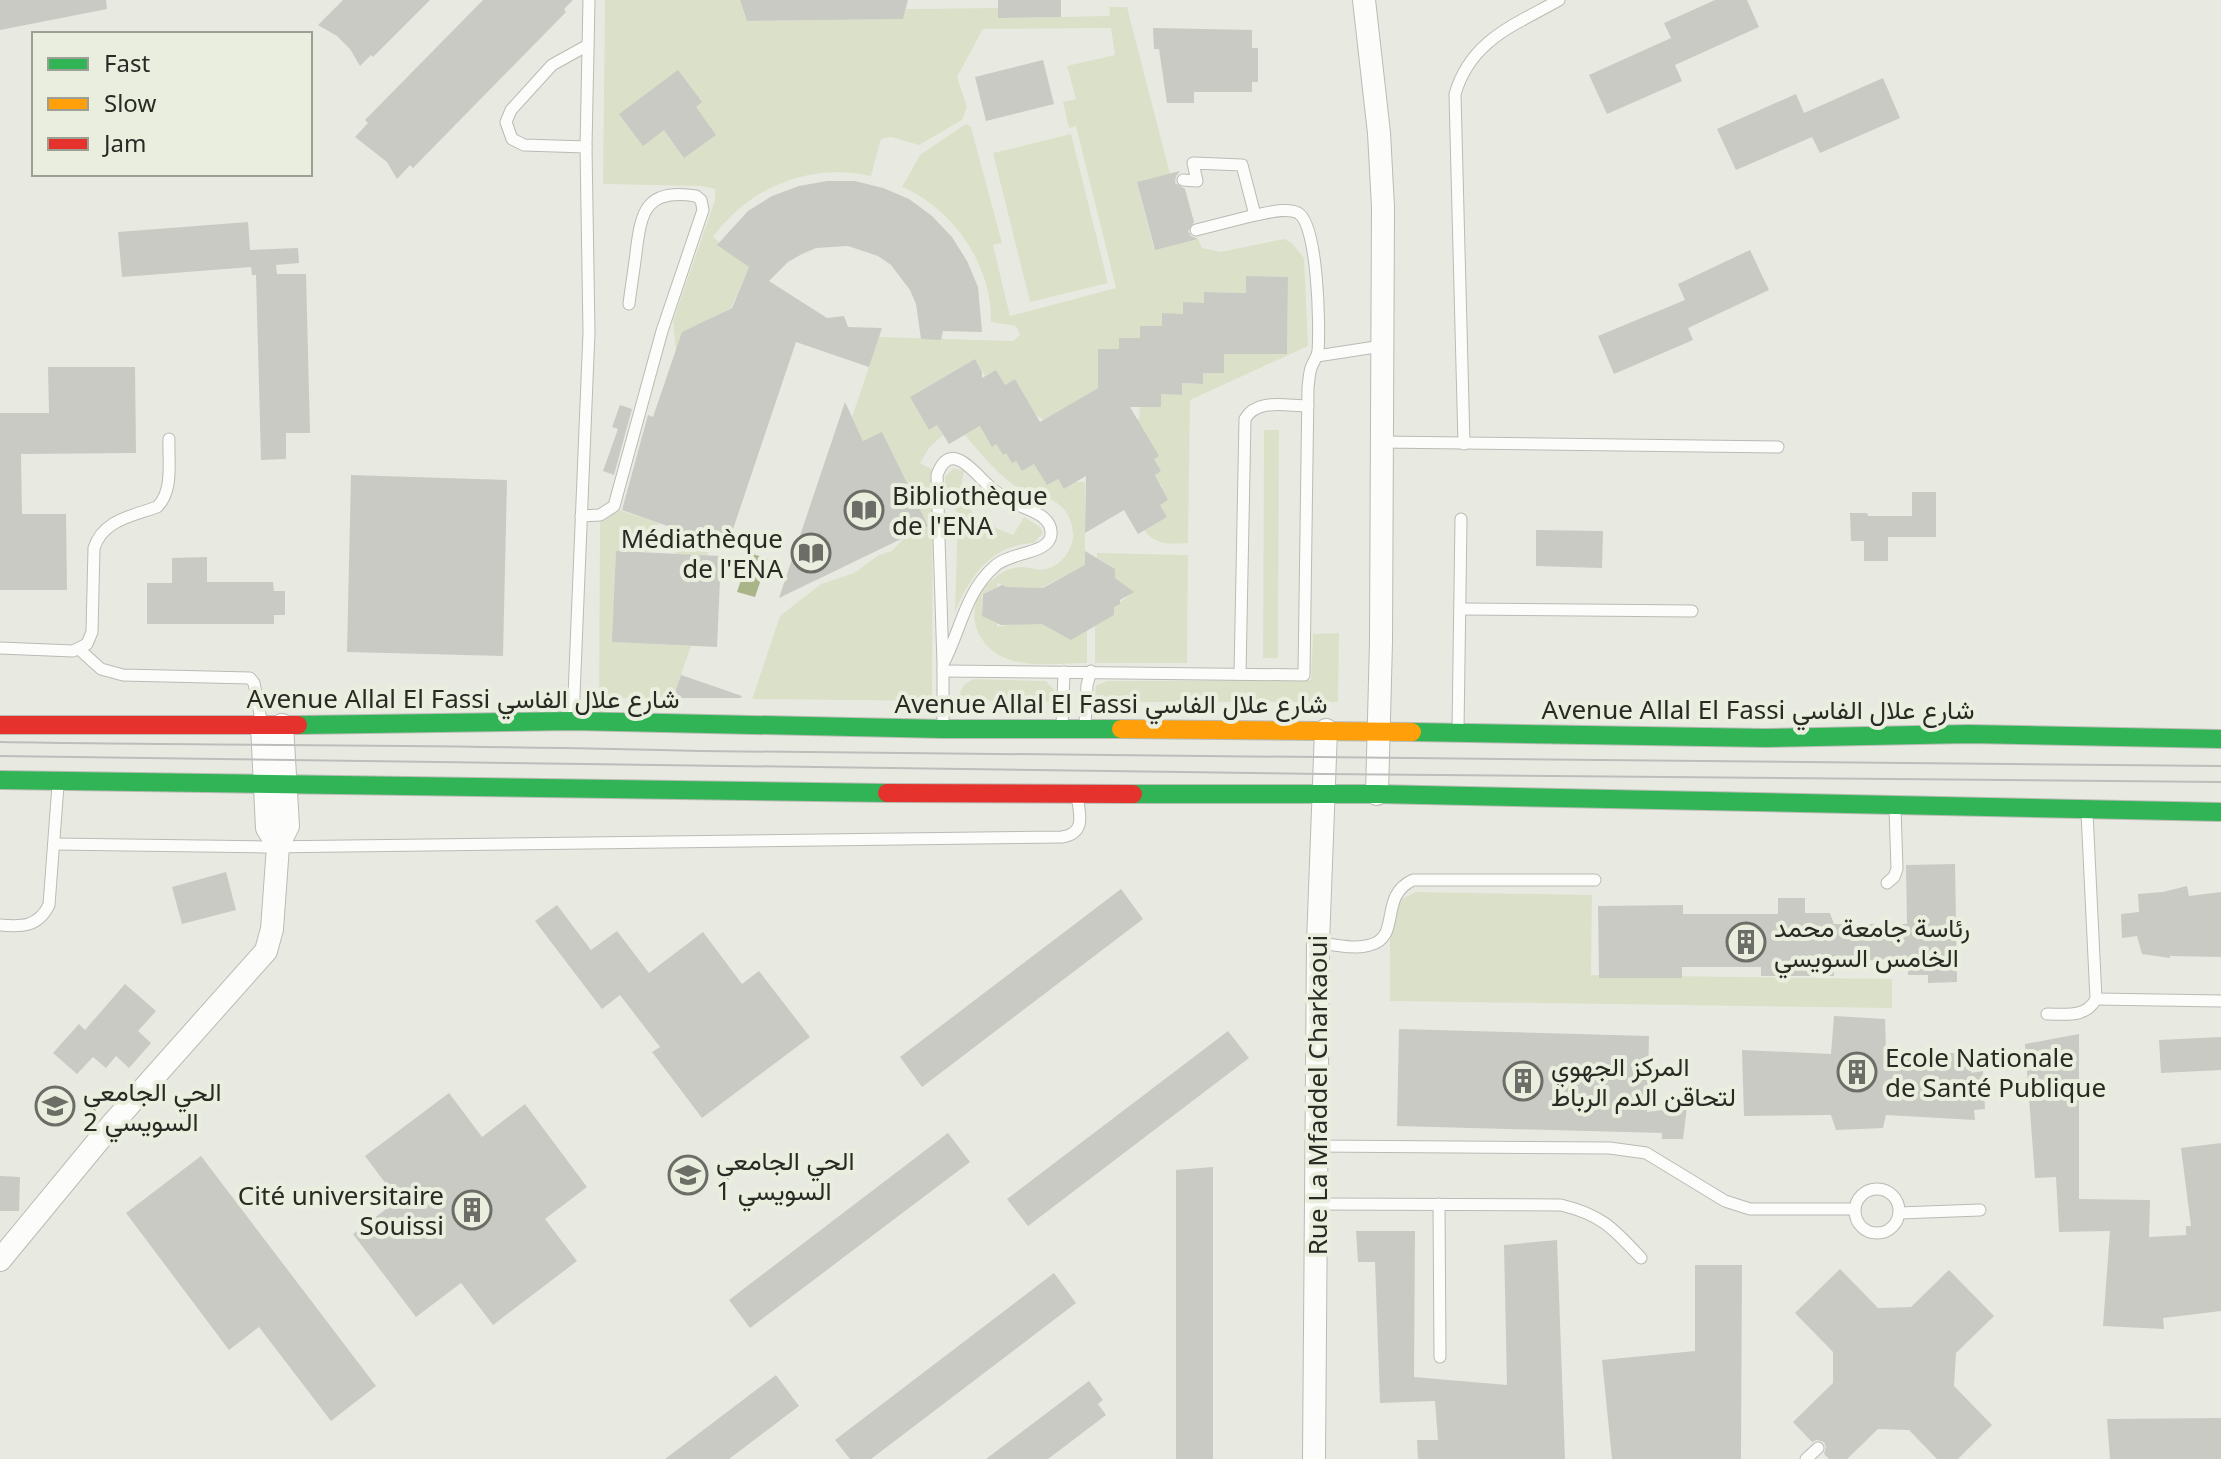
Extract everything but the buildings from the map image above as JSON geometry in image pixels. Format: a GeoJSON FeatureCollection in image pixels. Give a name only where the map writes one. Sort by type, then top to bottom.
{"type":"FeatureCollection","features":[{"type":"Feature","properties":{"kind":"street"},"geometry":{"type":"LineString","coordinates":[[1364,0],[1379,133],[1383,207],[1377,794]]}},
{"type":"Feature","properties":{"kind":"street","name":"Avenue Allal El Fassi شارع علال الفاسي"},"geometry":{"type":"LineString","coordinates":[[0,725],[573,721],[943,729],[1326,730],[1766,738],[1969,734],[2221,739]]}},
{"type":"Feature","properties":{"kind":"street"},"geometry":{"type":"LineString","coordinates":[[0,1260],[123,1111],[266,951],[272,929],[278,846],[267,828],[274,782],[272,725]]}},
{"type":"Feature","properties":{"kind":"street","name":"Rue La Mfaddel Charkaoui"},"geometry":{"type":"LineString","coordinates":[[1314,1459],[1318,943],[1326,730]]}},
{"type":"Feature","properties":{"kind":"street"},"geometry":{"type":"LineString","coordinates":[[0,780],[820,793],[1377,794],[2221,812]]}},
{"type":"Feature","properties":{"kind":"lane"},"geometry":{"type":"LineString","coordinates":[[573,721],[589,332],[586,147],[589,0]]}},
{"type":"Feature","properties":{"kind":"lane"},"geometry":{"type":"LineString","coordinates":[[1464,444],[1455,94],[1466,64],[1488,41],[1559,0]]}},
{"type":"Feature","properties":{"kind":"lane"},"geometry":{"type":"LineString","coordinates":[[586,147],[524,145],[512,139],[506,122],[511,110],[552,65],[588,45]]}},
{"type":"Feature","properties":{"kind":"lane"},"geometry":{"type":"LineString","coordinates":[[1183,180],[1197,181],[1193,163],[1242,165],[1255,215]]}},
{"type":"Feature","properties":{"kind":"lane"},"geometry":{"type":"LineString","coordinates":[[581,516],[600,515],[614,506],[662,331],[703,210],[701,200],[696,196],[664,196],[645,209],[639,223],[629,304]]}},
{"type":"Feature","properties":{"kind":"lane"},"geometry":{"type":"LineString","coordinates":[[943,667],[1304,675],[1308,406],[1311,367],[1317,356],[1315,264],[1307,222],[1301,214],[1291,211],[1255,215],[1196,230]]}},
{"type":"Feature","properties":{"kind":"lane"},"geometry":{"type":"LineString","coordinates":[[1317,356],[1382,346]]}},
{"type":"Feature","properties":{"kind":"lane"},"geometry":{"type":"LineString","coordinates":[[1240,674],[1245,419],[1262,405],[1308,406]]}},
{"type":"Feature","properties":{"kind":"lane"},"geometry":{"type":"LineString","coordinates":[[80,650],[91,637],[94,548],[97,539],[109,526],[162,502],[167,490],[169,439]]}},
{"type":"Feature","properties":{"kind":"lane"},"geometry":{"type":"LineString","coordinates":[[1381,442],[1778,447]]}},
{"type":"Feature","properties":{"kind":"lane"},"geometry":{"type":"LineString","coordinates":[[943,667],[972,593],[982,578],[1011,555],[1037,551],[1045,546],[1051,540],[1052,532],[1047,521],[1037,512],[1000,495],[961,459],[945,462],[937,475],[943,729]]}},
{"type":"Feature","properties":{"kind":"lane"},"geometry":{"type":"LineString","coordinates":[[1458,734],[1461,519]]}},
{"type":"Feature","properties":{"kind":"lane"},"geometry":{"type":"LineString","coordinates":[[1460,609],[1692,611]]}},
{"type":"Feature","properties":{"kind":"lane"},"geometry":{"type":"LineString","coordinates":[[0,648],[80,650],[101,669],[123,675],[250,678],[272,725]]}},
{"type":"Feature","properties":{"kind":"lane"},"geometry":{"type":"LineString","coordinates":[[1085,730],[1087,685],[1091,671]]}},
{"type":"Feature","properties":{"kind":"lane"},"geometry":{"type":"LineString","coordinates":[[1062,730],[1064,672]]}},
{"type":"Feature","properties":{"kind":"lane"},"geometry":{"type":"LineString","coordinates":[[0,925],[27,926],[44,914],[49,905],[58,781]]}},
{"type":"Feature","properties":{"kind":"lane"},"geometry":{"type":"LineString","coordinates":[[54,844],[278,846],[1062,837],[1076,832],[1081,822],[1076,792]]}},
{"type":"Feature","properties":{"kind":"lane"},"geometry":{"type":"LineString","coordinates":[[1887,883],[1897,869],[1895,806]]}},
{"type":"Feature","properties":{"kind":"lane"},"geometry":{"type":"LineString","coordinates":[[2047,1014],[2081,1013],[2088,1010],[2096,999],[2087,809]]}},
{"type":"Feature","properties":{"kind":"lane"},"geometry":{"type":"LineString","coordinates":[[1318,943],[1363,946],[1379,941],[1389,926],[1397,891],[1413,880],[1595,880]]}},
{"type":"Feature","properties":{"kind":"lane"},"geometry":{"type":"LineString","coordinates":[[2096,999],[2221,1001]]}},
{"type":"Feature","properties":{"kind":"lane"},"geometry":{"type":"LineString","coordinates":[[1315,1146],[1610,1148],[1646,1153],[1725,1201],[1750,1209],[1854,1209]]}},
{"type":"Feature","properties":{"kind":"lane"},"geometry":{"type":"LineString","coordinates":[[1879,1189],[1890,1193],[1897,1202],[1899,1213],[1891,1228],[1875,1233],[1860,1225],[1854,1209],[1858,1198],[1867,1190],[1879,1189]]}},
{"type":"Feature","properties":{"kind":"lane"},"geometry":{"type":"LineString","coordinates":[[1316,1204],[1561,1205],[1586,1211],[1610,1225],[1641,1258]]}},
{"type":"Feature","properties":{"kind":"lane"},"geometry":{"type":"LineString","coordinates":[[1439,1204],[1440,1357]]}},
{"type":"Feature","properties":{"kind":"lane"},"geometry":{"type":"LineString","coordinates":[[1899,1213],[1980,1210]]}},
{"type":"Feature","properties":{"kind":"lane"},"geometry":{"type":"LineString","coordinates":[[1806,1459],[1818,1448]]}},
{"type":"Feature","properties":{"kind":"shaded area"},"geometry":{"type":"Polygon","coordinates":[[[605,0],[740,0],[747,21],[903,19],[906,9],[998,8],[999,18],[1110,16],[1109,7],[1127,7],[1170,174],[1137,182],[1154,249],[1198,239],[1202,248],[1220,252],[1284,239],[1292,243],[1304,258],[1308,346],[1190,400],[1188,543],[1158,541],[1144,530],[1167,517],[1160,505],[1162,487],[1155,475],[1161,471],[1154,459],[1159,456],[1119,419],[1139,419],[1140,407],[1160,407],[1161,394],[1181,395],[1182,383],[1203,384],[1203,373],[1224,373],[1224,348],[1246,354],[1287,354],[1288,277],[1247,276],[1246,293],[1204,292],[1204,303],[1183,303],[1183,314],[1162,314],[1162,326],[1141,326],[1140,338],[1119,349],[1098,349],[1098,388],[1044,420],[1016,404],[1026,398],[1015,379],[1005,385],[996,370],[985,376],[975,359],[910,397],[929,430],[937,425],[943,435],[929,448],[920,463],[933,470],[932,701],[752,699],[780,616],[821,584],[854,573],[879,555],[892,551],[904,538],[928,526],[882,433],[863,441],[852,417],[879,337],[1013,341],[1020,335],[1016,326],[991,322],[985,280],[977,260],[953,225],[921,197],[902,187],[920,155],[966,124],[971,127],[1002,243],[993,245],[1010,316],[1116,288],[1076,126],[1069,128],[1063,102],[1076,99],[1067,66],[1115,55],[1111,28],[983,29],[957,77],[967,107],[962,120],[919,145],[891,137],[881,139],[871,176],[826,173],[804,176],[783,182],[744,204],[713,237],[749,267],[731,308],[707,320],[719,345],[713,362],[676,350],[673,321],[715,200],[715,189],[603,184],[605,0]]]}},
{"type":"Feature","properties":{"kind":"shaded area"},"geometry":{"type":"Polygon","coordinates":[[[1071,134],[1108,283],[1030,302],[993,153],[1071,134]]]}},
{"type":"Feature","properties":{"kind":"shaded area"},"geometry":{"type":"Polygon","coordinates":[[[983,425],[992,446],[996,444],[1002,454],[1006,453],[1016,461],[1022,471],[1034,464],[1058,479],[1064,489],[1076,482],[1085,482],[1085,578],[1066,575],[1034,592],[1034,588],[1007,587],[997,583],[997,587],[982,594],[982,615],[997,623],[997,627],[1034,619],[1066,637],[1087,626],[1087,663],[1041,664],[1011,660],[998,655],[978,632],[974,619],[975,606],[978,597],[996,576],[1015,568],[1052,567],[1069,550],[1073,539],[1065,510],[1050,499],[1011,483],[965,435],[983,425]]]}},
{"type":"Feature","properties":{"kind":"shaded area"},"geometry":{"type":"Polygon","coordinates":[[[1264,430],[1279,430],[1278,658],[1263,658],[1264,430]]]}},
{"type":"Feature","properties":{"kind":"shaded area"},"geometry":{"type":"Polygon","coordinates":[[[954,468],[964,471],[963,499],[981,519],[1013,535],[1024,517],[1040,527],[1043,533],[1034,543],[1006,549],[984,564],[955,612],[958,513],[946,500],[945,477],[954,468]]]}},
{"type":"Feature","properties":{"kind":"shaded area"},"geometry":{"type":"Polygon","coordinates":[[[619,510],[659,523],[649,552],[616,551],[613,642],[691,646],[673,698],[599,698],[600,522],[619,510]]]}},
{"type":"Feature","properties":{"kind":"shaded area"},"geometry":{"type":"Polygon","coordinates":[[[683,531],[712,541],[707,555],[675,554],[683,531]]]}},
{"type":"Feature","properties":{"kind":"shaded area"},"geometry":{"type":"Polygon","coordinates":[[[750,553],[768,559],[755,597],[737,592],[750,553]]]}},
{"type":"Feature","properties":{"kind":"shaded area"},"geometry":{"type":"Polygon","coordinates":[[[1097,553],[1188,555],[1187,663],[1095,663],[1095,626],[1114,615],[1114,607],[1133,592],[1115,578],[1115,569],[1097,558],[1097,553]]]}},
{"type":"Feature","properties":{"kind":"shaded area"},"geometry":{"type":"Polygon","coordinates":[[[1339,633],[1338,702],[1094,702],[1096,686],[1107,681],[1311,680],[1313,634],[1339,633]]]}},
{"type":"Feature","properties":{"kind":"shaded area"},"geometry":{"type":"Polygon","coordinates":[[[975,679],[1046,681],[1055,691],[1055,702],[960,700],[963,686],[975,679]]]}},
{"type":"Feature","properties":{"kind":"shaded area"},"geometry":{"type":"Polygon","coordinates":[[[1416,892],[1592,895],[1591,975],[1892,979],[1892,1008],[1390,1001],[1390,911],[1395,902],[1416,892]]]}},
{"type":"Feature","properties":{"kind":"tram line"},"geometry":{"type":"LineString","coordinates":[[0,742],[2221,766]]}},
{"type":"Feature","properties":{"kind":"tram line"},"geometry":{"type":"LineString","coordinates":[[0,756],[1323,774],[2221,782]]}},
{"type":"Feature","properties":{"kind":"traffic: fast"},"geometry":{"type":"LineString","coordinates":[[298,725],[573,721],[943,729],[1121,729]]}},
{"type":"Feature","properties":{"kind":"traffic: fast"},"geometry":{"type":"LineString","coordinates":[[1412,732],[1766,738],[1969,734],[2221,739]]}},
{"type":"Feature","properties":{"kind":"traffic: fast"},"geometry":{"type":"LineString","coordinates":[[0,780],[887,793]]}},
{"type":"Feature","properties":{"kind":"traffic: fast"},"geometry":{"type":"LineString","coordinates":[[1133,794],[1377,794],[2221,812]]}},
{"type":"Feature","properties":{"kind":"traffic: slow"},"geometry":{"type":"LineString","coordinates":[[1121,729],[1412,732]]}},
{"type":"Feature","properties":{"kind":"traffic: jam"},"geometry":{"type":"LineString","coordinates":[[0,725],[298,725]]}},
{"type":"Feature","properties":{"kind":"traffic: jam"},"geometry":{"type":"LineString","coordinates":[[887,793],[1133,794]]}},
{"type":"Feature","properties":{"kind":"place","name":"Bibliothèque de l'ENA"},"geometry":{"type":"Point","coordinates":[864,510]}},
{"type":"Feature","properties":{"kind":"place","name":"Médiathèque de l'ENA"},"geometry":{"type":"Point","coordinates":[811,553]}},
{"type":"Feature","properties":{"kind":"place","name":"رئاسة جامعة محمد الخامس السويسي"},"geometry":{"type":"Point","coordinates":[1746,942]}},
{"type":"Feature","properties":{"kind":"place","name":"Ecole Nationale de Santé Publique"},"geometry":{"type":"Point","coordinates":[1857,1072]}},
{"type":"Feature","properties":{"kind":"place","name":"المركز الجهوي لتحاقن الدم الرباط"},"geometry":{"type":"Point","coordinates":[1523,1081]}},
{"type":"Feature","properties":{"kind":"place","name":"الحي الجامعي السويسي 2"},"geometry":{"type":"Point","coordinates":[55,1106]}},
{"type":"Feature","properties":{"kind":"place","name":"الحي الجامعي السويسي 1"},"geometry":{"type":"Point","coordinates":[688,1175]}},
{"type":"Feature","properties":{"kind":"place","name":"Cité universitaire Souissi"},"geometry":{"type":"Point","coordinates":[472,1210]}}]}
